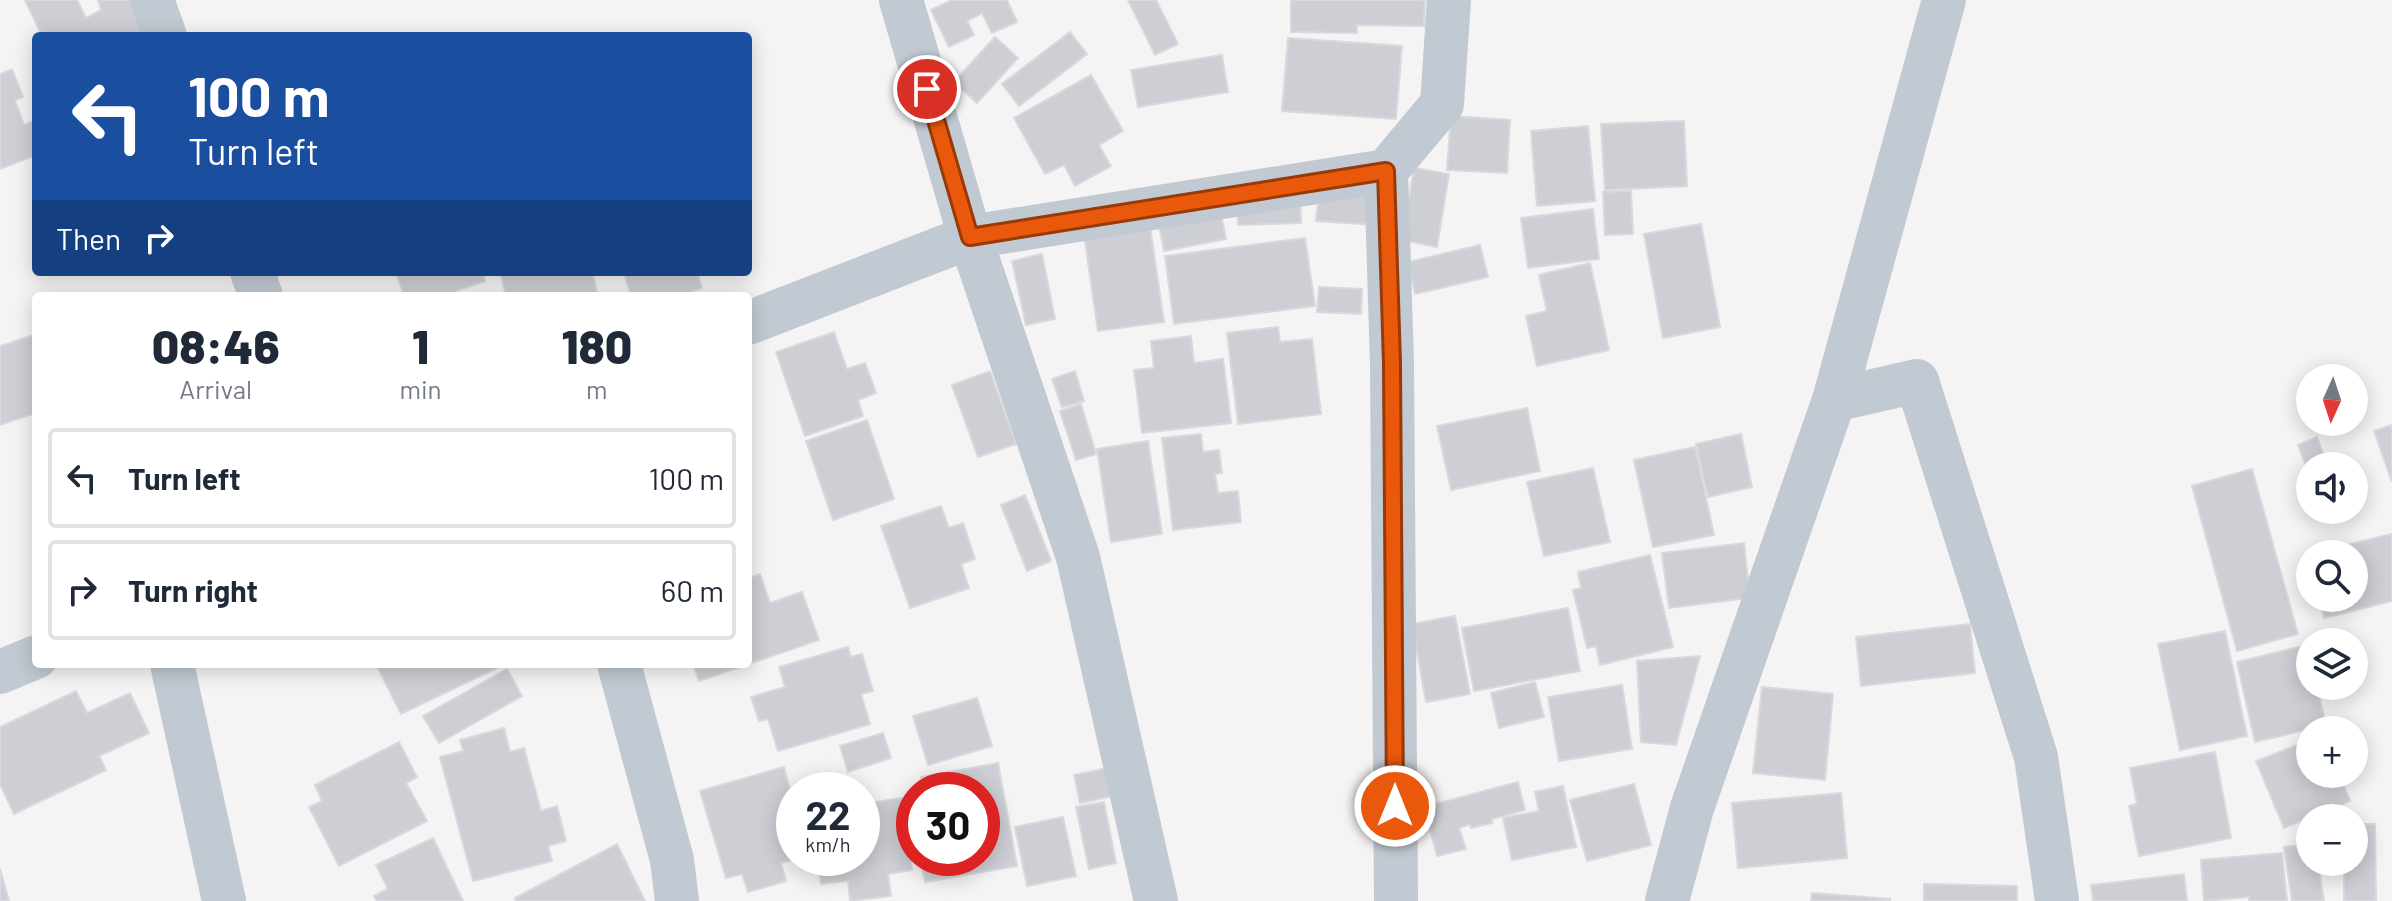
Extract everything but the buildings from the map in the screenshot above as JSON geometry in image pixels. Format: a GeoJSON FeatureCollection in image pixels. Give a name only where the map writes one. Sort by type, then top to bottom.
{"type":"FeatureCollection","features":[{"type":"Feature","properties":{"kind":"street"},"geometry":{"type":"LineString","coordinates":[[152,0],[164,32]]}},
{"type":"Feature","properties":{"kind":"street"},"geometry":{"type":"LineString","coordinates":[[901,0],[970,237],[1078,557],[1156,901]]}},
{"type":"Feature","properties":{"kind":"street"},"geometry":{"type":"LineString","coordinates":[[752,321],[970,237],[1386,171],[1442,104],[1449,0]]}},
{"type":"Feature","properties":{"kind":"street"},"geometry":{"type":"LineString","coordinates":[[1667,901],[1692,808],[1834,400],[1944,0]]}},
{"type":"Feature","properties":{"kind":"street"},"geometry":{"type":"LineString","coordinates":[[1386,171],[1392,364],[1396,901]]}},
{"type":"Feature","properties":{"kind":"street"},"geometry":{"type":"LineString","coordinates":[[1834,400],[1917,381],[2036,757],[2057,901]]}},
{"type":"Feature","properties":{"kind":"street"},"geometry":{"type":"LineString","coordinates":[[0,672],[32,659]]}},
{"type":"Feature","properties":{"kind":"street"},"geometry":{"type":"LineString","coordinates":[[173,668],[224,901]]}},
{"type":"Feature","properties":{"kind":"street"},"geometry":{"type":"LineString","coordinates":[[620,668],[672,860],[677,901]]}},
{"type":"Feature","properties":{"kind":"route"},"geometry":{"type":"LineString","coordinates":[[927,89],[970,237],[1386,171],[1392,364],[1395,806]]}}]}
